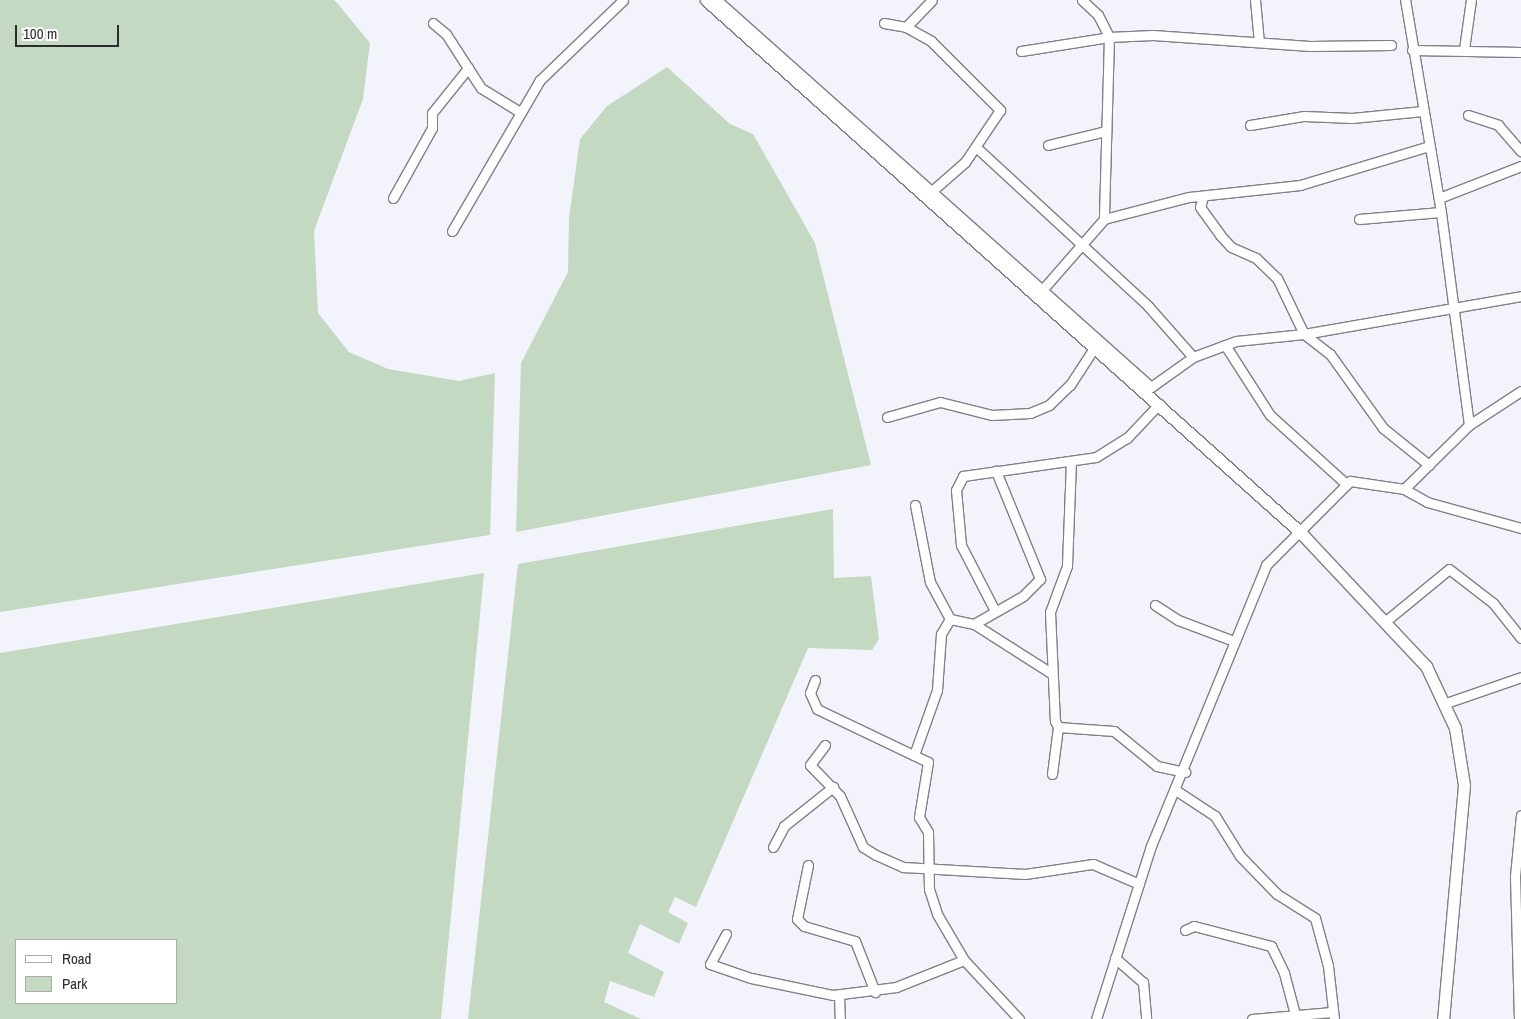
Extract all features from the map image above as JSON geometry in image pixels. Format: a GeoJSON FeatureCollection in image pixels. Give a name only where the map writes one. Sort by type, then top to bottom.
{"type":"FeatureCollection","features":[{"type":"Feature","properties":{"kind":"main road"},"geometry":{"type":"LineString","coordinates":[[706,0],[1301,533],[1388,620],[1426,666],[1446,703],[1464,785],[1443,1019]]}},
{"type":"Feature","properties":{"kind":"street"},"geometry":{"type":"LineString","coordinates":[[452,231],[540,80],[623,0]]}},
{"type":"Feature","properties":{"kind":"street"},"geometry":{"type":"LineString","coordinates":[[717,0],[933,190],[1151,387],[1193,357],[1225,345],[1304,334],[1521,296]]}},
{"type":"Feature","properties":{"kind":"street"},"geometry":{"type":"LineString","coordinates":[[906,27],[932,0]]}},
{"type":"Feature","properties":{"kind":"street"},"geometry":{"type":"LineString","coordinates":[[1082,0],[1098,15],[1108,37],[1104,219]]}},
{"type":"Feature","properties":{"kind":"street"},"geometry":{"type":"LineString","coordinates":[[1255,0],[1259,42]]}},
{"type":"Feature","properties":{"kind":"street"},"geometry":{"type":"LineString","coordinates":[[1405,0],[1441,212],[1469,425]]}},
{"type":"Feature","properties":{"kind":"street"},"geometry":{"type":"LineString","coordinates":[[1464,49],[1471,0]]}},
{"type":"Feature","properties":{"kind":"street"},"geometry":{"type":"LineString","coordinates":[[433,24],[446,34],[481,88],[520,112]]}},
{"type":"Feature","properties":{"kind":"street"},"geometry":{"type":"LineString","coordinates":[[884,24],[906,27],[931,41],[1000,110],[977,148],[933,190]]}},
{"type":"Feature","properties":{"kind":"street"},"geometry":{"type":"LineString","coordinates":[[1021,51],[1108,37],[1391,45]]}},
{"type":"Feature","properties":{"kind":"street"},"geometry":{"type":"LineString","coordinates":[[1412,50],[1464,49],[1521,52]]}},
{"type":"Feature","properties":{"kind":"street"},"geometry":{"type":"LineString","coordinates":[[394,198],[432,128],[432,113],[468,68]]}},
{"type":"Feature","properties":{"kind":"street"},"geometry":{"type":"LineString","coordinates":[[1250,125],[1304,116],[1352,118],[1423,111]]}},
{"type":"Feature","properties":{"kind":"street"},"geometry":{"type":"LineString","coordinates":[[1468,115],[1498,125],[1521,151]]}},
{"type":"Feature","properties":{"kind":"street"},"geometry":{"type":"LineString","coordinates":[[1048,144],[1106,131]]}},
{"type":"Feature","properties":{"kind":"street"},"geometry":{"type":"LineString","coordinates":[[1043,289],[1104,219],[1203,197],[1300,185],[1430,146]]}},
{"type":"Feature","properties":{"kind":"street"},"geometry":{"type":"LineString","coordinates":[[977,148],[1081,247],[1148,306],[1193,357]]}},
{"type":"Feature","properties":{"kind":"street"},"geometry":{"type":"LineString","coordinates":[[1438,198],[1521,166]]}},
{"type":"Feature","properties":{"kind":"street"},"geometry":{"type":"LineString","coordinates":[[1203,197],[1200,207],[1230,248],[1256,258],[1284,288],[1304,334],[1330,354],[1383,428],[1429,465]]}},
{"type":"Feature","properties":{"kind":"street"},"geometry":{"type":"LineString","coordinates":[[1359,218],[1441,212]]}},
{"type":"Feature","properties":{"kind":"street"},"geometry":{"type":"LineString","coordinates":[[1225,345],[1270,416],[1346,484]]}},
{"type":"Feature","properties":{"kind":"street"},"geometry":{"type":"LineString","coordinates":[[887,417],[940,402],[992,415],[1030,413],[1049,404],[1070,385],[1094,348]]}},
{"type":"Feature","properties":{"kind":"street"},"geometry":{"type":"LineString","coordinates":[[1404,489],[1469,425],[1521,391]]}},
{"type":"Feature","properties":{"kind":"street"},"geometry":{"type":"LineString","coordinates":[[994,609],[961,545],[956,490],[962,476],[1071,461],[1112,450],[1159,404]]}},
{"type":"Feature","properties":{"kind":"street"},"geometry":{"type":"LineString","coordinates":[[1052,774],[1058,727],[1051,673],[1050,612],[1067,566],[1071,461]]}},
{"type":"Feature","properties":{"kind":"street"},"geometry":{"type":"LineString","coordinates":[[974,624],[994,609],[1023,596],[1040,578],[996,470]]}},
{"type":"Feature","properties":{"kind":"street"},"geometry":{"type":"LineString","coordinates":[[1096,1019],[1139,884],[1266,565],[1286,542],[1301,533],[1346,484],[1361,479],[1404,489],[1427,502],[1521,528]]}},
{"type":"Feature","properties":{"kind":"street"},"geometry":{"type":"LineString","coordinates":[[915,505],[930,582],[950,619],[974,624],[1051,673]]}},
{"type":"Feature","properties":{"kind":"street"},"geometry":{"type":"LineString","coordinates":[[1388,620],[1448,568],[1493,604],[1521,638]]}},
{"type":"Feature","properties":{"kind":"street"},"geometry":{"type":"LineString","coordinates":[[1155,605],[1178,620],[1234,642]]}},
{"type":"Feature","properties":{"kind":"street"},"geometry":{"type":"LineString","coordinates":[[914,755],[937,690],[941,634],[950,619]]}},
{"type":"Feature","properties":{"kind":"street"},"geometry":{"type":"LineString","coordinates":[[1446,703],[1521,677]]}},
{"type":"Feature","properties":{"kind":"street"},"geometry":{"type":"LineString","coordinates":[[815,680],[810,693],[817,709],[928,762],[929,768],[919,817],[928,832],[928,889],[937,914],[964,960],[1019,1019]]}},
{"type":"Feature","properties":{"kind":"street"},"geometry":{"type":"LineString","coordinates":[[1058,727],[1114,731],[1157,766],[1185,772]]}},
{"type":"Feature","properties":{"kind":"street"},"geometry":{"type":"LineString","coordinates":[[825,745],[810,765],[833,787],[846,805],[866,851],[903,867],[1025,874],[1093,864],[1139,884]]}},
{"type":"Feature","properties":{"kind":"street"},"geometry":{"type":"LineString","coordinates":[[773,847],[784,826],[833,787]]}},
{"type":"Feature","properties":{"kind":"street"},"geometry":{"type":"LineString","coordinates":[[1177,790],[1215,816],[1240,856],[1277,894],[1315,918],[1328,966],[1333,1016],[1252,1019]]}},
{"type":"Feature","properties":{"kind":"street"},"geometry":{"type":"LineString","coordinates":[[1519,1019],[1515,876],[1521,814]]}},
{"type":"Feature","properties":{"kind":"street"},"geometry":{"type":"LineString","coordinates":[[808,865],[797,920],[804,926],[855,941],[875,992]]}},
{"type":"Feature","properties":{"kind":"street"},"geometry":{"type":"LineString","coordinates":[[1185,930],[1194,926],[1271,946],[1284,973],[1296,1018]]}},
{"type":"Feature","properties":{"kind":"street"},"geometry":{"type":"LineString","coordinates":[[726,934],[710,964],[751,978],[839,995],[875,992],[922,979],[964,960]]}},
{"type":"Feature","properties":{"kind":"street"},"geometry":{"type":"LineString","coordinates":[[1115,958],[1143,982],[1146,1019]]}},
{"type":"Feature","properties":{"kind":"street"},"geometry":{"type":"LineString","coordinates":[[839,995],[840,1019]]}},
{"type":"Feature","properties":{"kind":"green space"},"geometry":{"type":"Polygon","coordinates":[[[0,0],[334,0],[338,4],[370,43],[363,99],[314,231],[318,313],[349,352],[388,369],[459,381],[495,373],[490,535],[0,612],[0,0]]]}},
{"type":"Feature","properties":{"kind":"green space"},"geometry":{"type":"Polygon","coordinates":[[[667,67],[730,124],[753,134],[815,243],[871,465],[516,532],[521,363],[568,272],[569,218],[580,139],[607,106],[667,67]]]}},
{"type":"Feature","properties":{"kind":"green space"},"geometry":{"type":"Polygon","coordinates":[[[833,509],[834,578],[871,576],[879,639],[872,650],[808,648],[696,907],[675,897],[668,912],[688,923],[679,944],[640,924],[628,953],[664,972],[654,997],[610,981],[604,1002],[641,1019],[468,1019],[518,564],[833,509]]]}},
{"type":"Feature","properties":{"kind":"green space"},"geometry":{"type":"Polygon","coordinates":[[[484,573],[441,1019],[0,1019],[0,653],[484,573]]]}}]}
